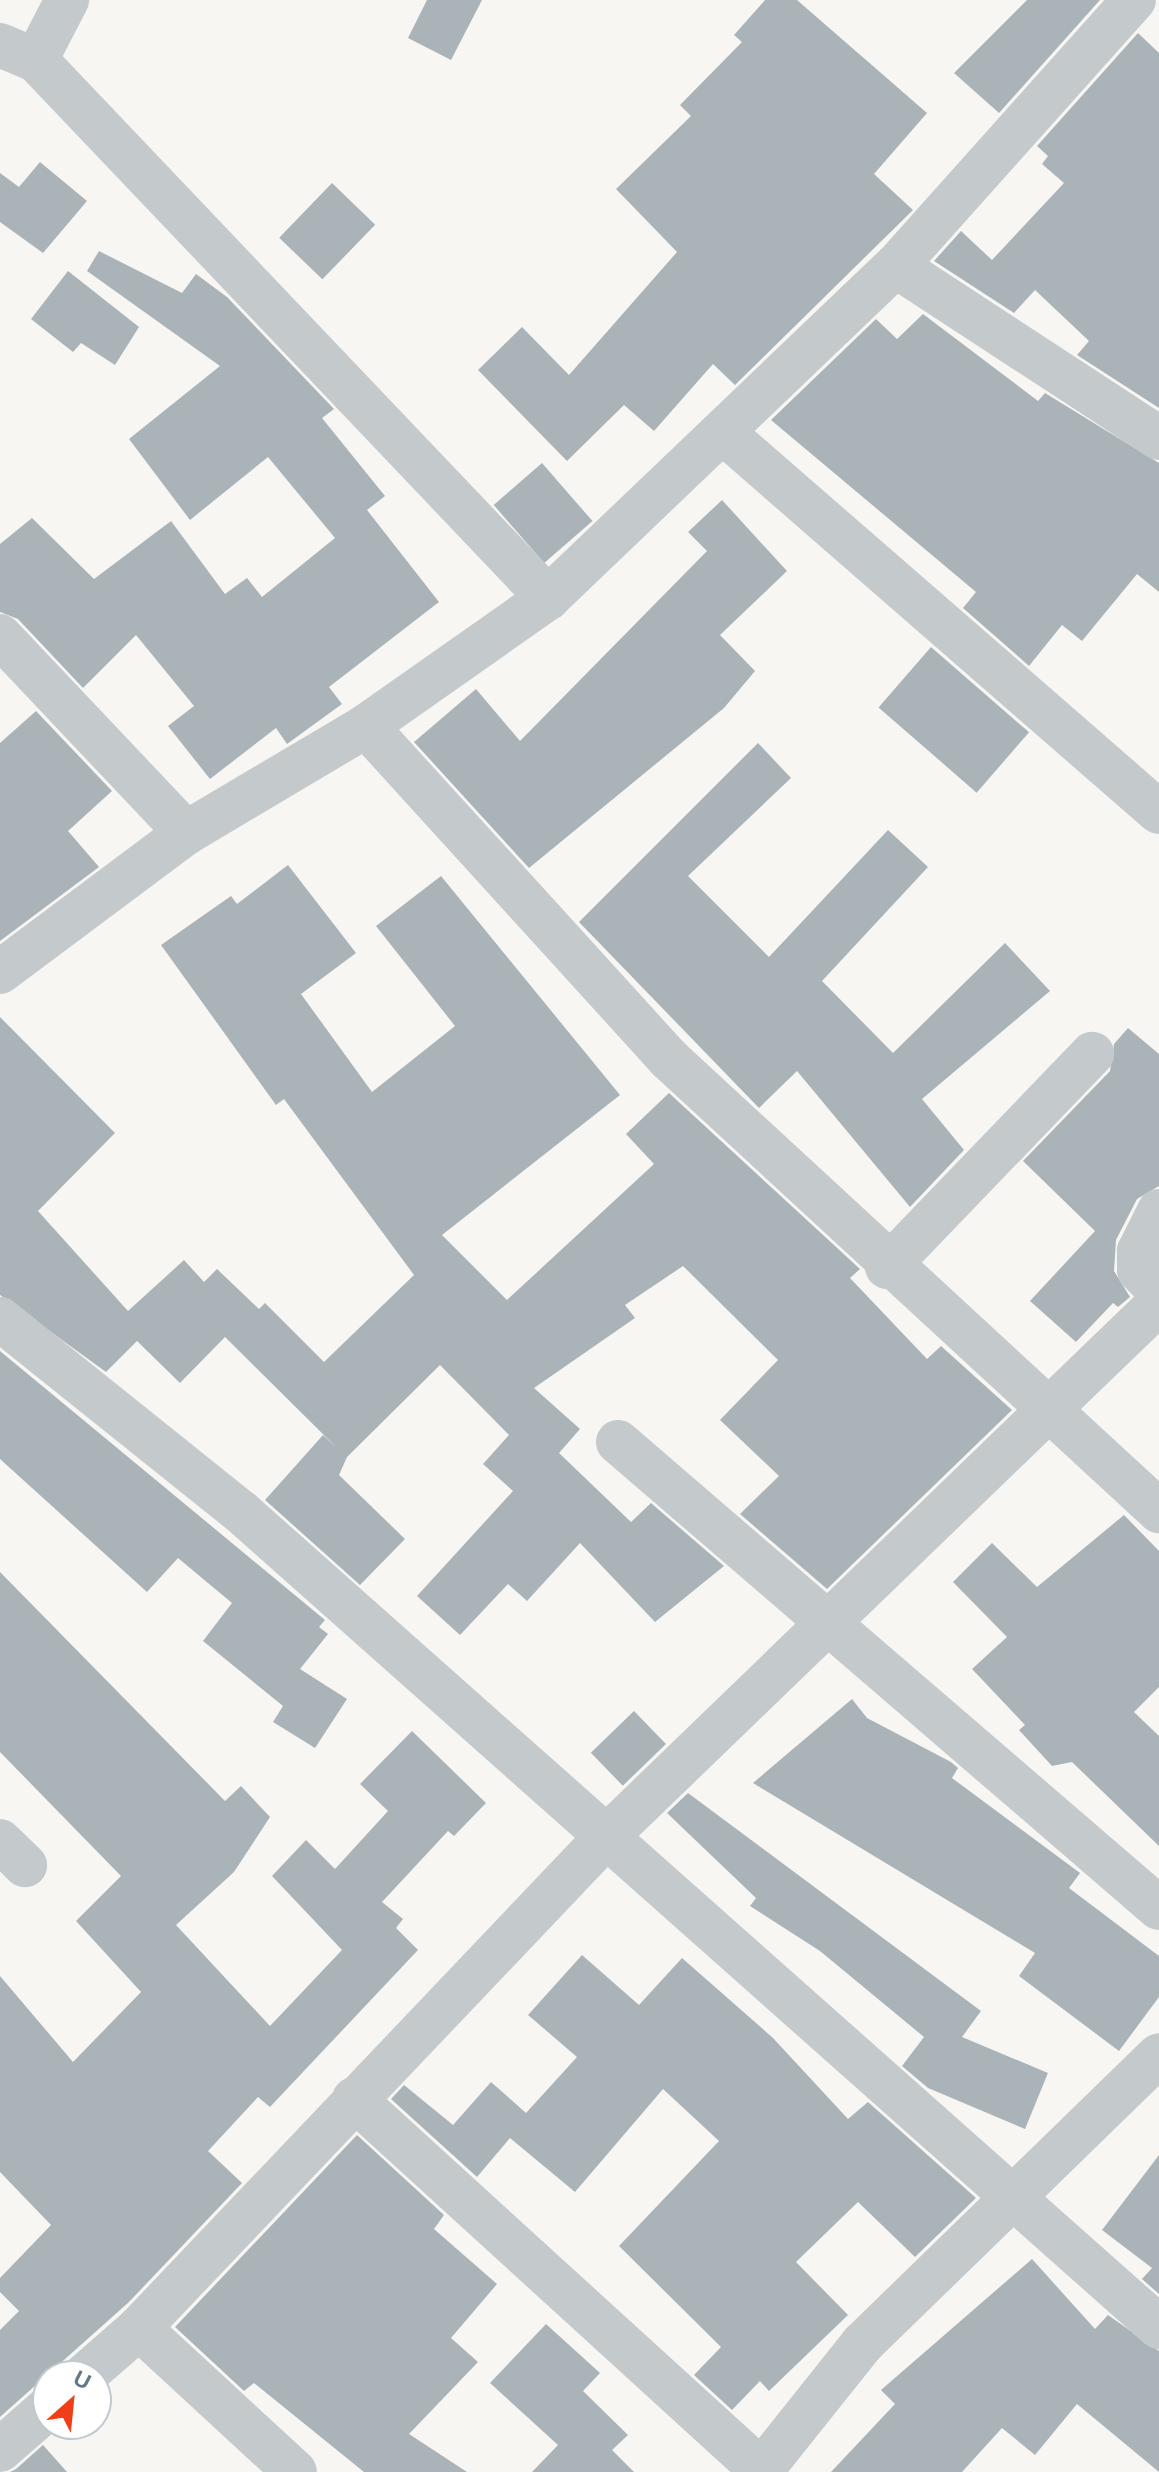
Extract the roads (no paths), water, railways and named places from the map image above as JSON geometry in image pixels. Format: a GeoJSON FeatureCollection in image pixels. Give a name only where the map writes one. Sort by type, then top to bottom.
{"type":"FeatureCollection","features":[{"type":"Feature","properties":{"kind":"street"},"geometry":{"type":"LineString","coordinates":[[67,0],[18,52],[548,598]]}},
{"type":"Feature","properties":{"kind":"street"},"geometry":{"type":"LineString","coordinates":[[0,972],[186,833],[366,726],[548,598],[726,435],[896,266],[1134,0]]}},
{"type":"Feature","properties":{"kind":"street"},"geometry":{"type":"LineString","coordinates":[[896,266],[1159,438]]}},
{"type":"Feature","properties":{"kind":"street"},"geometry":{"type":"LineString","coordinates":[[726,435],[1159,812]]}},
{"type":"Feature","properties":{"kind":"street"},"geometry":{"type":"LineString","coordinates":[[0,636],[186,833]]}},
{"type":"Feature","properties":{"kind":"street"},"geometry":{"type":"LineString","coordinates":[[366,726],[669,1059],[887,1267],[1159,1511]]}},
{"type":"Feature","properties":{"kind":"street"},"geometry":{"type":"LineString","coordinates":[[887,1267],[1092,1054]]}},
{"type":"Feature","properties":{"kind":"street"},"geometry":{"type":"LineString","coordinates":[[1159,1211],[1139,1261],[1159,1291]]}},
{"type":"Feature","properties":{"kind":"street"},"geometry":{"type":"LineString","coordinates":[[102,2360],[139,2328],[604,1839],[1159,1303]]}},
{"type":"Feature","properties":{"kind":"street"},"geometry":{"type":"LineString","coordinates":[[0,1319],[241,1512],[604,1839],[1159,2327]]}},
{"type":"Feature","properties":{"kind":"street"},"geometry":{"type":"LineString","coordinates":[[618,1442],[1159,1908]]}},
{"type":"Feature","properties":{"kind":"street"},"geometry":{"type":"LineString","coordinates":[[354,2099],[761,2472],[862,2344],[950,2253],[1014,2200],[1159,2055]]}},
{"type":"Feature","properties":{"kind":"street"},"geometry":{"type":"LineString","coordinates":[[139,2328],[295,2472]]}},
{"type":"Feature","properties":{"kind":"street"},"geometry":{"type":"LineString","coordinates":[[0,2450],[32,2422]]}}]}
